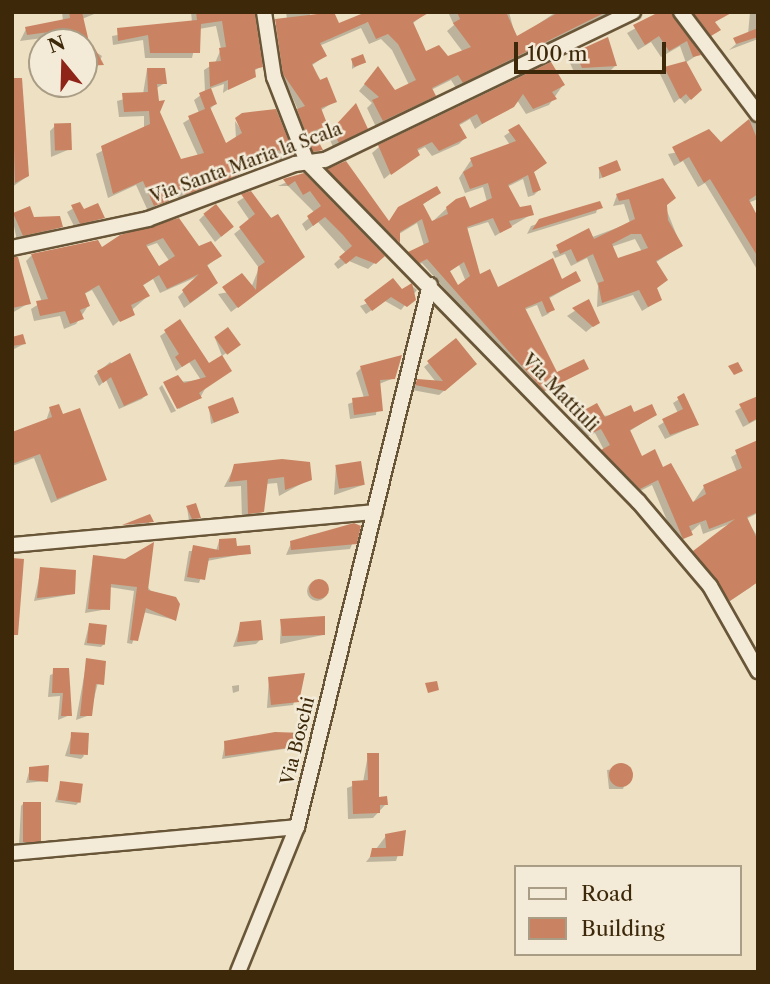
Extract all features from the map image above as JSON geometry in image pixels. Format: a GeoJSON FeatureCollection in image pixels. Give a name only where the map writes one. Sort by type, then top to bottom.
{"type":"FeatureCollection","features":[{"type":"Feature","properties":{"kind":"street"},"geometry":{"type":"LineString","coordinates":[[264,12],[274,77],[307,162]]}},
{"type":"Feature","properties":{"kind":"street","name":"Via Santa Maria la Scala"},"geometry":{"type":"LineString","coordinates":[[12,248],[148,219],[307,162],[325,160],[633,12]]}},
{"type":"Feature","properties":{"kind":"street"},"geometry":{"type":"LineString","coordinates":[[681,12],[758,114]]}},
{"type":"Feature","properties":{"kind":"street","name":"Via Mattiuli"},"geometry":{"type":"LineString","coordinates":[[307,162],[430,285],[693,564],[758,671]]}},
{"type":"Feature","properties":{"kind":"street","name":"Via Boschi"},"geometry":{"type":"LineString","coordinates":[[238,972],[297,827],[430,285]]}},
{"type":"Feature","properties":{"kind":"street"},"geometry":{"type":"LineString","coordinates":[[12,545],[374,512]]}},
{"type":"Feature","properties":{"kind":"street"},"geometry":{"type":"LineString","coordinates":[[12,853],[297,827]]}},
{"type":"Feature","properties":{"kind":"building"},"geometry":{"type":"Polygon","coordinates":[[[69,12],[82,12],[86,28],[28,28],[27,35],[25,27],[70,18],[69,12]]]}},
{"type":"Feature","properties":{"kind":"building"},"geometry":{"type":"Polygon","coordinates":[[[196,12],[255,14],[263,67],[255,69],[256,77],[228,90],[228,80],[210,87],[209,62],[221,61],[219,48],[226,47],[222,21],[201,24],[200,53],[150,53],[148,35],[118,41],[117,28],[197,20],[196,12]]]}},
{"type":"Feature","properties":{"kind":"building"},"geometry":{"type":"Polygon","coordinates":[[[334,12],[339,23],[366,12],[430,12],[413,22],[426,51],[439,45],[448,56],[471,47],[453,23],[460,19],[457,12],[506,12],[517,36],[559,12],[606,12],[463,83],[458,75],[432,88],[436,96],[383,121],[372,100],[379,97],[364,84],[378,66],[395,90],[416,80],[398,44],[388,34],[376,39],[368,22],[320,43],[327,56],[312,64],[320,80],[327,77],[337,102],[321,108],[328,126],[313,131],[323,150],[313,152],[297,109],[305,106],[283,74],[275,19],[334,12]]]}},
{"type":"Feature","properties":{"kind":"building"},"geometry":{"type":"Polygon","coordinates":[[[659,12],[671,12],[701,55],[693,57],[687,41],[669,51],[659,36],[645,45],[633,25],[659,12]]]}},
{"type":"Feature","properties":{"kind":"building"},"geometry":{"type":"Polygon","coordinates":[[[693,12],[733,12],[715,22],[721,30],[711,36],[693,12]]]}},
{"type":"Feature","properties":{"kind":"building"},"geometry":{"type":"Polygon","coordinates":[[[758,28],[758,37],[736,44],[733,38],[758,28]]]}},
{"type":"Feature","properties":{"kind":"building"},"geometry":{"type":"Polygon","coordinates":[[[608,37],[617,66],[582,68],[575,52],[608,37]]]}},
{"type":"Feature","properties":{"kind":"building"},"geometry":{"type":"Polygon","coordinates":[[[98,54],[104,65],[98,65],[98,54]]]}},
{"type":"Feature","properties":{"kind":"building"},"geometry":{"type":"Polygon","coordinates":[[[363,54],[366,62],[354,67],[351,59],[363,54]]]}},
{"type":"Feature","properties":{"kind":"building"},"geometry":{"type":"Polygon","coordinates":[[[686,61],[702,90],[691,100],[686,94],[680,99],[664,67],[686,61]]]}},
{"type":"Feature","properties":{"kind":"building"},"geometry":{"type":"Polygon","coordinates":[[[551,62],[565,85],[552,92],[557,99],[533,109],[523,94],[514,107],[482,124],[477,114],[459,124],[467,138],[439,151],[432,142],[417,149],[420,155],[391,175],[378,145],[551,62]]]}},
{"type":"Feature","properties":{"kind":"building"},"geometry":{"type":"Polygon","coordinates":[[[147,68],[165,68],[167,84],[157,84],[159,101],[165,100],[160,112],[181,159],[204,153],[188,116],[205,109],[199,93],[211,88],[217,104],[210,107],[226,143],[242,133],[235,118],[242,113],[276,109],[294,154],[284,158],[279,150],[234,177],[185,195],[182,189],[166,195],[169,201],[154,206],[143,181],[113,194],[101,146],[150,124],[149,111],[124,112],[122,93],[148,92],[147,68]]]}},
{"type":"Feature","properties":{"kind":"building"},"geometry":{"type":"Polygon","coordinates":[[[12,78],[22,78],[29,176],[15,183],[12,78]]]}},
{"type":"Feature","properties":{"kind":"building"},"geometry":{"type":"Polygon","coordinates":[[[356,103],[368,129],[339,143],[332,129],[356,103]]]}},
{"type":"Feature","properties":{"kind":"building"},"geometry":{"type":"Polygon","coordinates":[[[749,119],[758,141],[758,194],[749,200],[758,217],[758,257],[710,179],[704,183],[689,157],[680,162],[672,147],[709,129],[721,142],[749,119]]]}},
{"type":"Feature","properties":{"kind":"building"},"geometry":{"type":"Polygon","coordinates":[[[71,123],[72,150],[55,151],[54,124],[71,123]]]}},
{"type":"Feature","properties":{"kind":"building"},"geometry":{"type":"Polygon","coordinates":[[[519,124],[547,163],[534,172],[541,190],[533,193],[528,175],[508,185],[520,207],[531,205],[534,215],[509,221],[512,227],[500,233],[493,218],[467,227],[480,274],[490,269],[498,287],[553,258],[562,279],[576,271],[581,281],[549,297],[555,310],[547,313],[542,301],[525,308],[557,372],[584,359],[589,369],[544,391],[427,259],[419,263],[408,252],[429,242],[422,219],[400,232],[400,243],[327,169],[346,161],[389,221],[398,207],[437,186],[441,193],[423,204],[432,221],[448,214],[446,207],[456,199],[465,196],[470,208],[492,198],[488,183],[470,189],[463,172],[473,166],[470,158],[516,141],[508,130],[519,124]],[[464,262],[450,271],[458,285],[470,276],[464,262]]]}},
{"type":"Feature","properties":{"kind":"building"},"geometry":{"type":"Polygon","coordinates":[[[617,160],[621,170],[603,178],[598,167],[617,160]]]}},
{"type":"Feature","properties":{"kind":"building"},"geometry":{"type":"Polygon","coordinates":[[[304,173],[385,256],[376,264],[356,256],[346,264],[339,257],[352,246],[343,235],[325,217],[313,226],[307,216],[321,206],[310,191],[303,195],[295,181],[288,186],[283,179],[304,173]]]}},
{"type":"Feature","properties":{"kind":"building"},"geometry":{"type":"Polygon","coordinates":[[[663,178],[676,198],[667,205],[668,220],[683,246],[656,261],[668,280],[657,288],[662,300],[648,307],[639,290],[602,303],[598,283],[604,281],[593,254],[577,262],[571,249],[560,254],[556,245],[589,228],[594,239],[635,219],[629,199],[619,201],[616,194],[663,178]],[[631,234],[612,244],[618,258],[648,248],[641,234],[631,234]]]}},
{"type":"Feature","properties":{"kind":"building"},"geometry":{"type":"Polygon","coordinates":[[[251,191],[271,218],[278,214],[305,257],[238,308],[222,287],[242,273],[256,290],[258,267],[265,262],[239,227],[255,214],[241,194],[251,191]]]}},
{"type":"Feature","properties":{"kind":"building"},"geometry":{"type":"Polygon","coordinates":[[[600,201],[603,208],[532,230],[539,219],[600,201]]]}},
{"type":"Feature","properties":{"kind":"building"},"geometry":{"type":"Polygon","coordinates":[[[80,202],[84,209],[98,203],[105,218],[80,224],[71,205],[80,202]]]}},
{"type":"Feature","properties":{"kind":"building"},"geometry":{"type":"Polygon","coordinates":[[[216,204],[234,227],[221,237],[203,214],[216,204]]]}},
{"type":"Feature","properties":{"kind":"building"},"geometry":{"type":"Polygon","coordinates":[[[30,206],[34,217],[60,216],[63,227],[23,236],[13,213],[30,206]]]}},
{"type":"Feature","properties":{"kind":"building"},"geometry":{"type":"Polygon","coordinates":[[[179,218],[199,246],[211,241],[222,256],[207,265],[218,283],[190,303],[182,290],[199,274],[167,289],[159,275],[143,285],[150,296],[131,305],[135,315],[120,322],[99,285],[85,293],[90,306],[80,310],[84,319],[70,324],[65,311],[40,316],[36,301],[48,299],[31,254],[98,240],[102,247],[120,235],[179,218]],[[163,238],[146,245],[159,266],[175,256],[163,238]]]}},
{"type":"Feature","properties":{"kind":"building"},"geometry":{"type":"Polygon","coordinates":[[[12,257],[18,257],[31,304],[12,308],[12,257]]]}},
{"type":"Feature","properties":{"kind":"building"},"geometry":{"type":"Polygon","coordinates":[[[393,278],[402,289],[412,283],[416,300],[407,307],[391,297],[372,311],[364,300],[393,278]]]}},
{"type":"Feature","properties":{"kind":"building"},"geometry":{"type":"Polygon","coordinates":[[[589,299],[600,323],[593,327],[572,308],[589,299]]]}},
{"type":"Feature","properties":{"kind":"building"},"geometry":{"type":"Polygon","coordinates":[[[180,319],[209,363],[222,355],[232,371],[199,393],[202,398],[177,409],[163,382],[178,375],[184,383],[206,377],[195,359],[182,367],[175,357],[179,354],[164,330],[180,319]]]}},
{"type":"Feature","properties":{"kind":"building"},"geometry":{"type":"Polygon","coordinates":[[[228,327],[241,345],[227,355],[214,337],[228,327]]]}},
{"type":"Feature","properties":{"kind":"building"},"geometry":{"type":"Polygon","coordinates":[[[23,334],[26,344],[12,346],[12,337],[23,334]]]}},
{"type":"Feature","properties":{"kind":"building"},"geometry":{"type":"Polygon","coordinates":[[[456,338],[477,364],[445,391],[415,385],[417,379],[443,381],[427,361],[456,338]]]}},
{"type":"Feature","properties":{"kind":"building"},"geometry":{"type":"Polygon","coordinates":[[[130,353],[148,395],[124,406],[111,377],[103,383],[97,371],[130,353]]]}},
{"type":"Feature","properties":{"kind":"building"},"geometry":{"type":"Polygon","coordinates":[[[402,355],[395,379],[380,380],[383,411],[354,415],[352,398],[369,396],[360,366],[402,355]]]}},
{"type":"Feature","properties":{"kind":"building"},"geometry":{"type":"Polygon","coordinates":[[[738,362],[743,371],[734,375],[728,366],[738,362]]]}},
{"type":"Feature","properties":{"kind":"building"},"geometry":{"type":"Polygon","coordinates":[[[684,393],[699,425],[670,435],[662,419],[683,409],[677,397],[684,393]]]}},
{"type":"Feature","properties":{"kind":"building"},"geometry":{"type":"Polygon","coordinates":[[[758,396],[758,418],[749,423],[739,404],[758,396]]]}},
{"type":"Feature","properties":{"kind":"building"},"geometry":{"type":"Polygon","coordinates":[[[233,397],[239,413],[214,423],[208,407],[233,397]]]}},
{"type":"Feature","properties":{"kind":"building"},"geometry":{"type":"Polygon","coordinates":[[[597,403],[605,417],[631,405],[634,412],[652,404],[657,415],[630,430],[642,456],[655,449],[663,467],[671,463],[693,502],[706,494],[703,485],[742,468],[735,450],[758,440],[758,512],[747,517],[758,541],[758,582],[730,601],[693,551],[735,519],[709,529],[706,520],[689,526],[693,535],[683,539],[658,480],[640,489],[601,450],[610,445],[601,429],[590,434],[577,414],[597,403]]]}},
{"type":"Feature","properties":{"kind":"building"},"geometry":{"type":"Polygon","coordinates":[[[59,404],[63,414],[80,408],[107,480],[57,499],[40,454],[12,464],[12,432],[52,417],[49,407],[59,404]]]}},
{"type":"Feature","properties":{"kind":"building"},"geometry":{"type":"Polygon","coordinates":[[[282,459],[310,462],[312,480],[285,490],[284,477],[268,479],[264,512],[248,514],[247,480],[229,482],[234,464],[282,459]]]}},
{"type":"Feature","properties":{"kind":"building"},"geometry":{"type":"Polygon","coordinates":[[[361,461],[365,485],[339,489],[335,465],[361,461]]]}},
{"type":"Feature","properties":{"kind":"building"},"geometry":{"type":"Polygon","coordinates":[[[196,503],[201,518],[192,519],[186,506],[196,503]]]}},
{"type":"Feature","properties":{"kind":"building"},"geometry":{"type":"Polygon","coordinates":[[[150,514],[154,522],[122,525],[150,514]]]}},
{"type":"Feature","properties":{"kind":"building"},"geometry":{"type":"Polygon","coordinates":[[[354,523],[361,526],[357,544],[291,550],[290,541],[354,523]]]}},
{"type":"Feature","properties":{"kind":"building"},"geometry":{"type":"Polygon","coordinates":[[[236,538],[237,546],[250,545],[251,554],[209,558],[205,580],[187,577],[193,545],[219,550],[219,539],[236,538]]]}},
{"type":"Feature","properties":{"kind":"building"},"geometry":{"type":"Polygon","coordinates":[[[154,542],[148,590],[176,597],[180,604],[176,621],[146,608],[138,641],[130,640],[137,587],[111,584],[110,610],[88,609],[93,555],[125,559],[154,542]]]}},
{"type":"Feature","properties":{"kind":"building"},"geometry":{"type":"Polygon","coordinates":[[[12,558],[24,559],[18,635],[12,635],[12,558]]]}},
{"type":"Feature","properties":{"kind":"building"},"geometry":{"type":"Polygon","coordinates":[[[40,567],[76,570],[75,594],[37,598],[40,567]]]}},
{"type":"Feature","properties":{"kind":"building"},"geometry":{"type":"Polygon","coordinates":[[[319,579],[326,582],[329,589],[326,596],[319,599],[312,596],[309,589],[312,582],[319,579]]]}},
{"type":"Feature","properties":{"kind":"building"},"geometry":{"type":"Polygon","coordinates":[[[325,616],[325,635],[282,636],[280,619],[325,616]]]}},
{"type":"Feature","properties":{"kind":"building"},"geometry":{"type":"Polygon","coordinates":[[[261,620],[263,640],[237,642],[240,622],[261,620]]]}},
{"type":"Feature","properties":{"kind":"building"},"geometry":{"type":"Polygon","coordinates":[[[89,623],[107,625],[105,645],[87,643],[89,623]]]}},
{"type":"Feature","properties":{"kind":"building"},"geometry":{"type":"Polygon","coordinates":[[[86,658],[106,661],[104,685],[96,684],[92,716],[80,716],[86,658]]]}},
{"type":"Feature","properties":{"kind":"building"},"geometry":{"type":"Polygon","coordinates":[[[53,668],[69,668],[72,716],[61,716],[63,693],[52,693],[53,668]]]}},
{"type":"Feature","properties":{"kind":"building"},"geometry":{"type":"Polygon","coordinates":[[[305,673],[299,702],[271,705],[268,677],[305,673]]]}},
{"type":"Feature","properties":{"kind":"building"},"geometry":{"type":"Polygon","coordinates":[[[437,681],[439,690],[428,693],[425,683],[437,681]]]}},
{"type":"Feature","properties":{"kind":"building"},"geometry":{"type":"Polygon","coordinates":[[[71,732],[89,733],[88,755],[70,754],[71,732]]]}},
{"type":"Feature","properties":{"kind":"building"},"geometry":{"type":"Polygon","coordinates":[[[275,732],[303,733],[304,746],[225,756],[224,741],[275,732]]]}},
{"type":"Feature","properties":{"kind":"building"},"geometry":{"type":"Polygon","coordinates":[[[367,753],[379,753],[379,797],[387,796],[388,805],[380,805],[380,813],[353,814],[352,781],[368,780],[367,753]]]}},
{"type":"Feature","properties":{"kind":"building"},"geometry":{"type":"Polygon","coordinates":[[[621,763],[630,766],[633,775],[630,784],[621,787],[612,784],[609,775],[612,766],[621,763]]]}},
{"type":"Feature","properties":{"kind":"building"},"geometry":{"type":"Polygon","coordinates":[[[49,765],[48,782],[29,780],[29,767],[49,765]]]}},
{"type":"Feature","properties":{"kind":"building"},"geometry":{"type":"Polygon","coordinates":[[[60,781],[83,784],[81,803],[58,800],[60,781]]]}},
{"type":"Feature","properties":{"kind":"building"},"geometry":{"type":"Polygon","coordinates":[[[23,802],[41,802],[41,842],[23,842],[23,802]]]}},
{"type":"Feature","properties":{"kind":"building"},"geometry":{"type":"Polygon","coordinates":[[[406,830],[403,856],[370,857],[372,848],[386,848],[385,834],[406,830]]]}}]}
